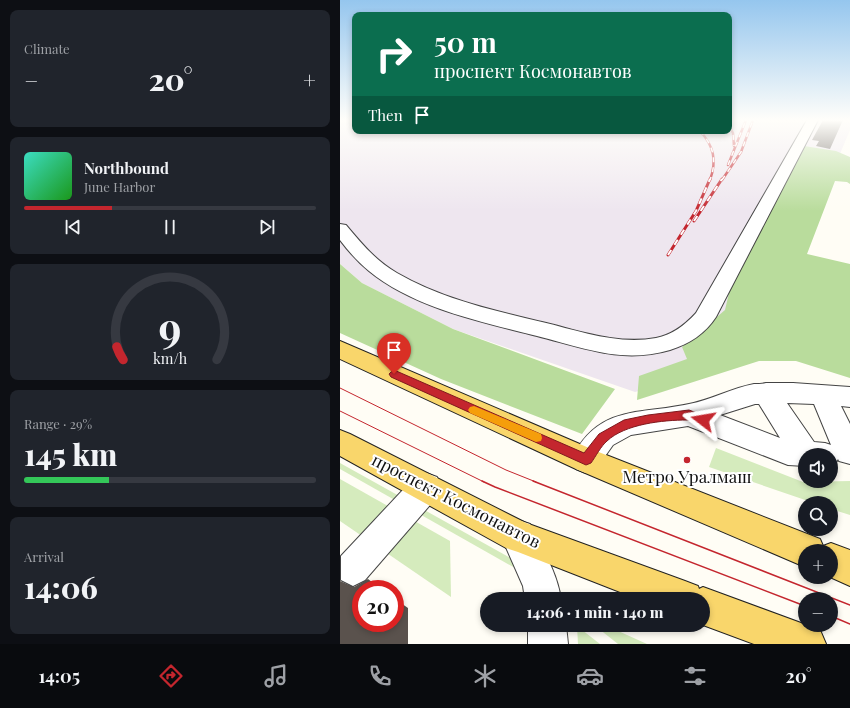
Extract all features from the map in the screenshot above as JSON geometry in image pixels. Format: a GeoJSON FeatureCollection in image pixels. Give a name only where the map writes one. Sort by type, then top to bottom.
{"type":"FeatureCollection","features":[{"type":"Feature","properties":{"kind":"main road"},"geometry":{"type":"LineString","coordinates":[[340,349],[586,460],[798,547]]}},
{"type":"Feature","properties":{"kind":"main road","name":"проспект Космонавтов"},"geometry":{"type":"LineString","coordinates":[[340,442],[518,536],[666,592]]}},
{"type":"Feature","properties":{"kind":"main road"},"geometry":{"type":"LineString","coordinates":[[838,563],[850,568]]}},
{"type":"Feature","properties":{"kind":"main road"},"geometry":{"type":"LineString","coordinates":[[710,609],[806,644]]}},
{"type":"Feature","properties":{"kind":"street"},"geometry":{"type":"LineString","coordinates":[[340,229],[366,259],[388,276],[457,307],[596,344],[629,348],[648,348],[675,341],[688,334],[698,326],[705,317],[797,150]]}},
{"type":"Feature","properties":{"kind":"street"},"geometry":{"type":"LineString","coordinates":[[586,460],[603,437],[624,425],[648,420],[689,415],[754,394],[793,393],[850,397]]}},
{"type":"Feature","properties":{"kind":"street"},"geometry":{"type":"LineString","coordinates":[[766,394],[826,448]]}},
{"type":"Feature","properties":{"kind":"street"},"geometry":{"type":"LineString","coordinates":[[823,395],[831,448]]}},
{"type":"Feature","properties":{"kind":"street"},"geometry":{"type":"LineString","coordinates":[[689,415],[788,453],[798,453]]}},
{"type":"Feature","properties":{"kind":"street"},"geometry":{"type":"LineString","coordinates":[[352,568],[426,487]]}},
{"type":"Feature","properties":{"kind":"street"},"geometry":{"type":"LineString","coordinates":[[518,536],[541,585],[542,592]]}},
{"type":"Feature","properties":{"kind":"street"},"geometry":{"type":"LineString","coordinates":[[547,632],[548,644]]}},
{"type":"Feature","properties":{"kind":"shaded area"},"geometry":{"type":"Polygon","coordinates":[[[340,150],[842,150],[754,358],[635,392],[453,329],[362,283],[340,264],[340,150]]]}},
{"type":"Feature","properties":{"kind":"green space"},"geometry":{"type":"Polygon","coordinates":[[[802,150],[830,150],[850,157],[850,184],[847,182],[835,181],[807,254],[850,264],[850,378],[796,361],[759,361],[637,400],[639,376],[687,359],[682,347],[725,310],[732,280],[802,150]]]}},
{"type":"Feature","properties":{"kind":"green space"},"geometry":{"type":"Polygon","coordinates":[[[340,264],[362,283],[453,329],[615,389],[582,434],[441,379],[340,333],[340,264]]]}},
{"type":"Feature","properties":{"kind":"green space"},"geometry":{"type":"Polygon","coordinates":[[[716,448],[798,480],[798,488],[838,488],[838,481],[850,481],[850,515],[838,511],[838,496],[798,496],[798,498],[709,467],[716,448]]]}},
{"type":"Feature","properties":{"kind":"green space"},"geometry":{"type":"Polygon","coordinates":[[[340,463],[516,561],[522,572],[340,469],[340,463]]]}},
{"type":"Feature","properties":{"kind":"green space"},"geometry":{"type":"Polygon","coordinates":[[[340,479],[450,541],[451,597],[340,521],[340,479]]]}},
{"type":"Feature","properties":{"kind":"green space"},"geometry":{"type":"Polygon","coordinates":[[[577,632],[585,632],[600,644],[578,644],[577,632]]]}},
{"type":"Feature","properties":{"kind":"green space"},"geometry":{"type":"Polygon","coordinates":[[[603,632],[620,632],[647,644],[618,644],[603,632]]]}},
{"type":"Feature","properties":{"kind":"building"},"geometry":{"type":"Polygon","coordinates":[[[340,581],[352,586],[352,632],[404,632],[404,605],[408,608],[408,644],[340,644],[340,581]]]}},
{"type":"Feature","properties":{"kind":"tram line"},"geometry":{"type":"LineString","coordinates":[[340,388],[506,470],[536,482]]}},
{"type":"Feature","properties":{"kind":"tram line"},"geometry":{"type":"LineString","coordinates":[[340,411],[484,482]]}},
{"type":"Feature","properties":{"kind":"tram line"},"geometry":{"type":"LineString","coordinates":[[482,481],[798,603]]}},
{"type":"Feature","properties":{"kind":"tram line"},"geometry":{"type":"LineString","coordinates":[[533,481],[850,605]]}},
{"type":"Feature","properties":{"kind":"tram line"},"geometry":{"type":"LineString","coordinates":[[838,619],[850,624]]}},
{"type":"Feature","properties":{"kind":"railway"},"geometry":{"type":"LineString","coordinates":[[710,180],[714,160],[712,150]]}},
{"type":"Feature","properties":{"kind":"railway"},"geometry":{"type":"LineString","coordinates":[[728,165],[734,150]]}},
{"type":"Feature","properties":{"kind":"railway"},"geometry":{"type":"LineString","coordinates":[[722,180],[742,150]]}},
{"type":"Feature","properties":{"kind":"railway"},"geometry":{"type":"LineString","coordinates":[[668,255],[696,211],[710,179]]}},
{"type":"Feature","properties":{"kind":"railway"},"geometry":{"type":"LineString","coordinates":[[694,221],[722,179]]}},
{"type":"Feature","properties":{"kind":"slow traffic"},"geometry":{"type":"LineString","coordinates":[[474,410],[536,438]]}},
{"type":"Feature","properties":{"kind":"place","name":"Метро Уралмаш"},"geometry":{"type":"Point","coordinates":[687,460]}},
{"type":"Feature","properties":{"kind":"route"},"geometry":{"type":"LineString","coordinates":[[394,374],[586,460],[603,437],[624,425],[648,420],[689,415],[703,420]]}}]}
